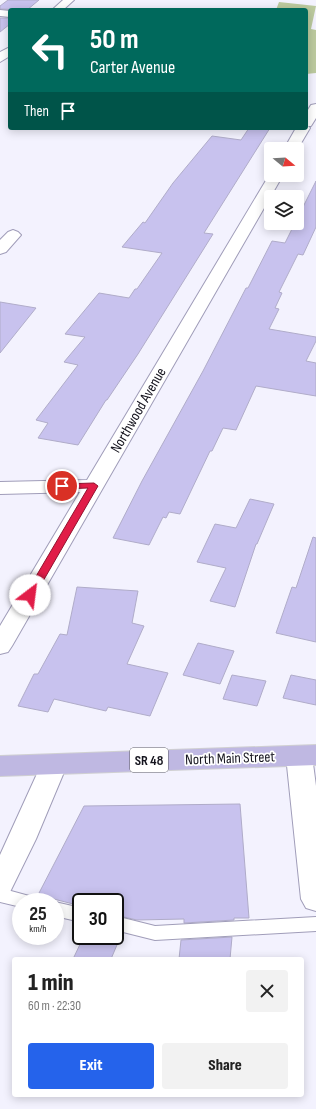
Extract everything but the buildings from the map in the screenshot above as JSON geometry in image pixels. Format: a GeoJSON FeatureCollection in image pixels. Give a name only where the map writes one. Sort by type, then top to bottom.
{"type":"FeatureCollection","features":[{"type":"Feature","properties":{"kind":"main road","name":"North Main Street"},"geometry":{"type":"LineString","coordinates":[[0,766],[307,756]]}},
{"type":"Feature","properties":{"kind":"street"},"geometry":{"type":"LineString","coordinates":[[59,8],[69,0]]}},
{"type":"Feature","properties":{"kind":"street"},"geometry":{"type":"LineString","coordinates":[[0,58],[8,52]]}},
{"type":"Feature","properties":{"kind":"street"},"geometry":{"type":"LineString","coordinates":[[308,120],[316,108]]}},
{"type":"Feature","properties":{"kind":"street"},"geometry":{"type":"LineString","coordinates":[[295,142],[302,130]]}},
{"type":"Feature","properties":{"kind":"street","name":"Northwood Avenue"},"geometry":{"type":"LineString","coordinates":[[0,646],[272,182]]}},
{"type":"Feature","properties":{"kind":"street"},"geometry":{"type":"LineString","coordinates":[[0,249],[13,235]]}},
{"type":"Feature","properties":{"kind":"street"},"geometry":{"type":"LineString","coordinates":[[0,488],[94,486]]}},
{"type":"Feature","properties":{"kind":"street"},"geometry":{"type":"LineString","coordinates":[[307,756],[316,899]]}},
{"type":"Feature","properties":{"kind":"street"},"geometry":{"type":"LineString","coordinates":[[0,884],[22,839],[54,765]]}},
{"type":"Feature","properties":{"kind":"lane"},"geometry":{"type":"LineString","coordinates":[[0,895],[12,898]]}},
{"type":"Feature","properties":{"kind":"lane"},"geometry":{"type":"LineString","coordinates":[[124,925],[155,933],[316,924]]}},
{"type":"Feature","properties":{"kind":"green space"},"geometry":{"type":"Polygon","coordinates":[[[279,2],[316,6],[311,29],[316,30],[316,73],[308,74],[308,8],[277,8],[279,2]]]}},
{"type":"Feature","properties":{"kind":"route"},"geometry":{"type":"LineString","coordinates":[[30,595],[94,486],[62,486]]}}]}
